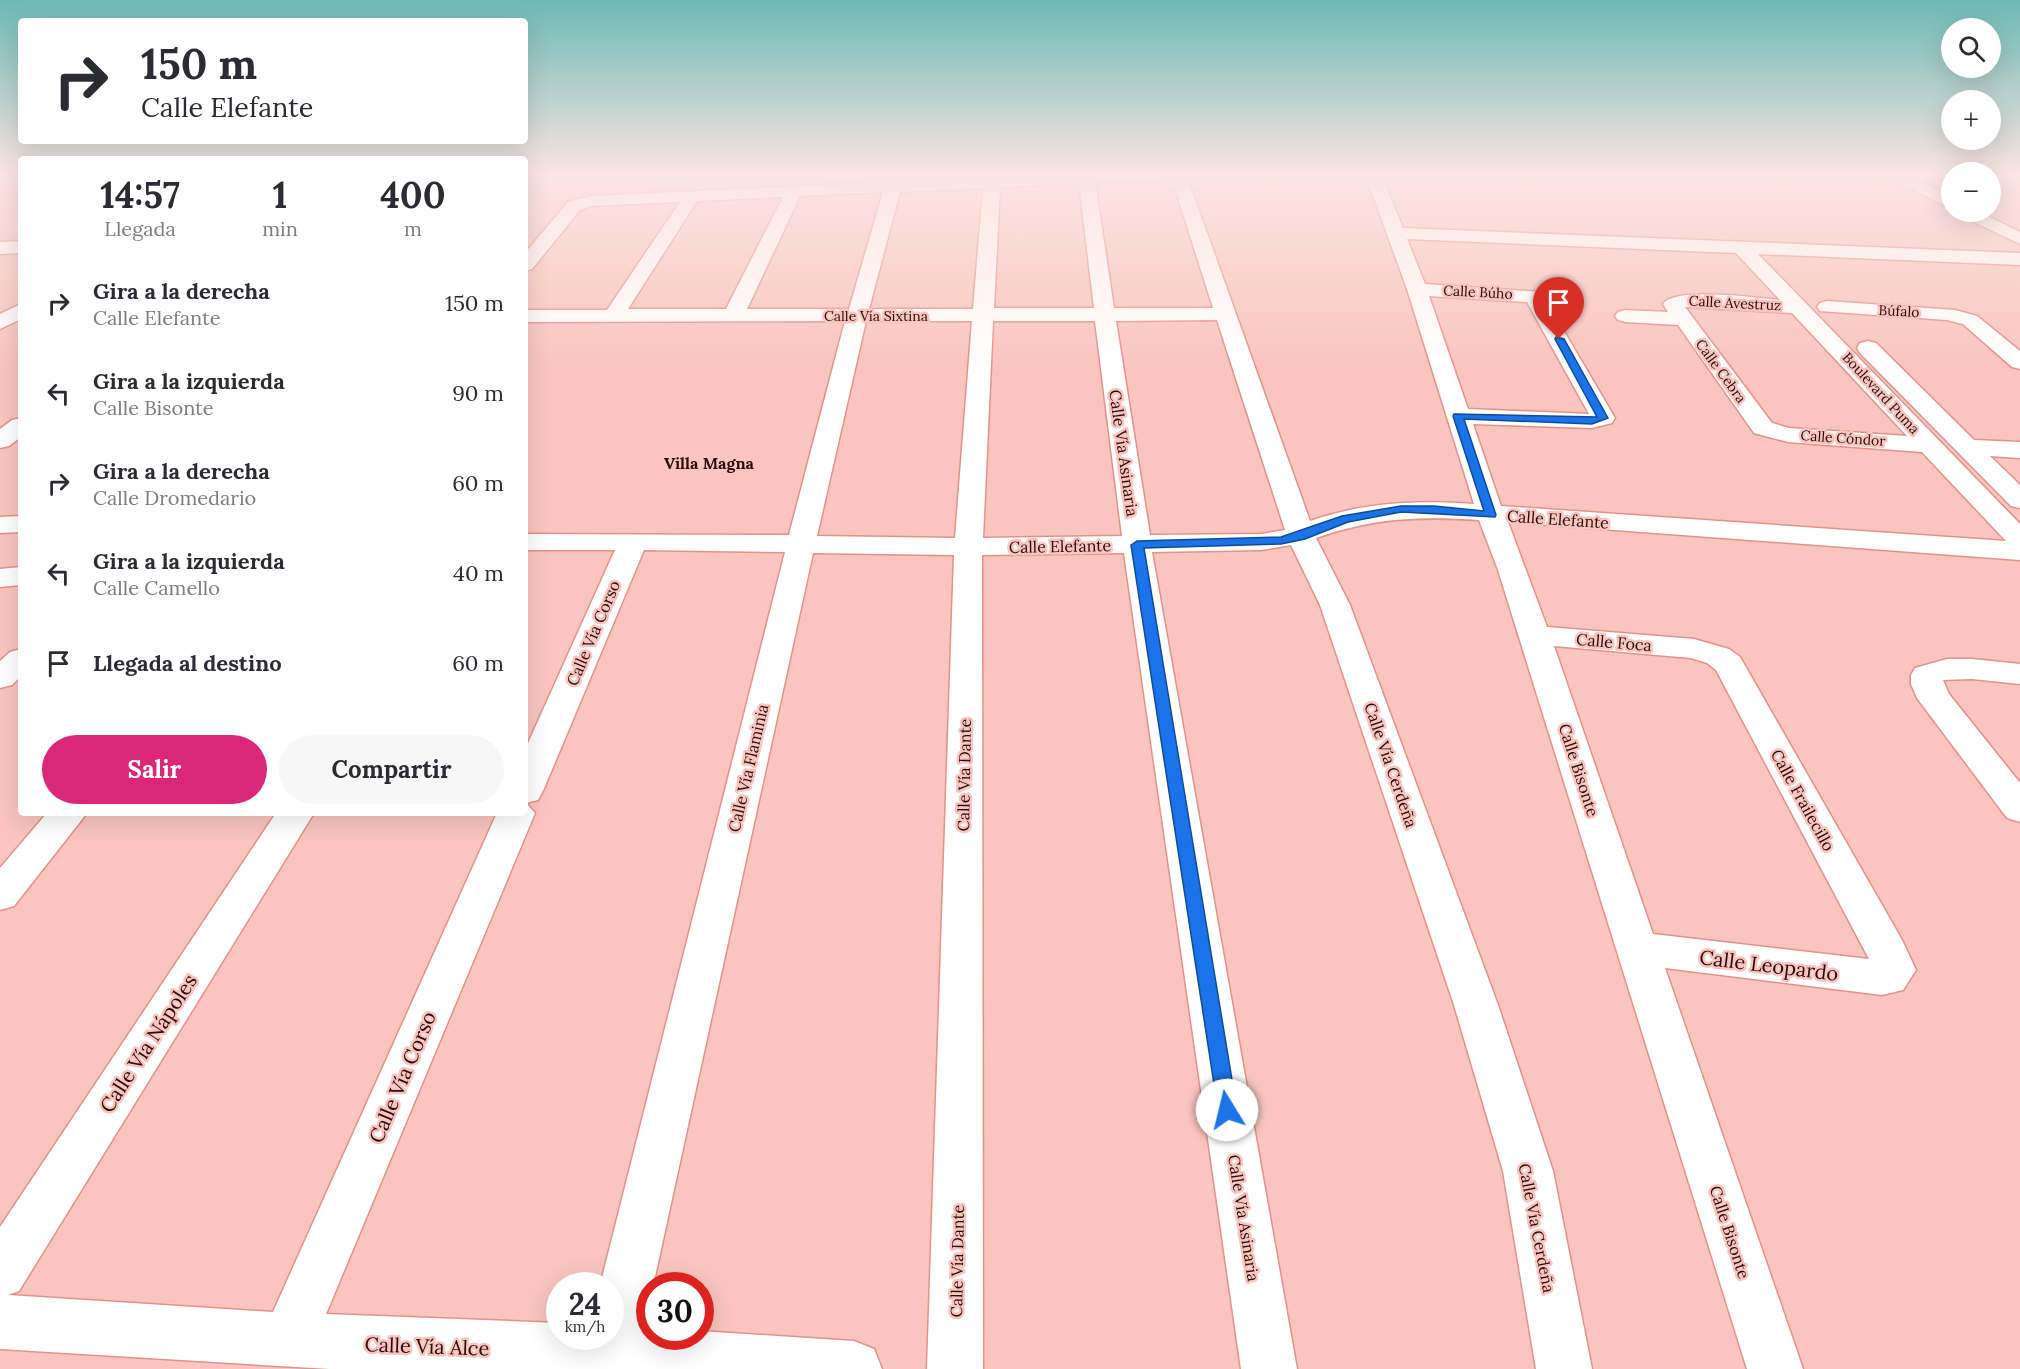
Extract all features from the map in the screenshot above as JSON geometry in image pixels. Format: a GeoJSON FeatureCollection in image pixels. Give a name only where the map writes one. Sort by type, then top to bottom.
{"type":"FeatureCollection","features":[{"type":"Feature","properties":{"kind":"street"},"geometry":{"type":"LineString","coordinates":[[528,261],[548,238]]}},
{"type":"Feature","properties":{"kind":"street"},"geometry":{"type":"LineString","coordinates":[[613,316],[664,238]]}},
{"type":"Feature","properties":{"kind":"street"},"geometry":{"type":"LineString","coordinates":[[733,316],[771,238]]}},
{"type":"Feature","properties":{"kind":"street","name":"Calle Vía Flaminia"},"geometry":{"type":"LineString","coordinates":[[611,1352],[801,544],[879,238]]}},
{"type":"Feature","properties":{"kind":"street","name":"Calle Vía Dante"},"geometry":{"type":"LineString","coordinates":[[955,1369],[968,547],[989,238]]}},
{"type":"Feature","properties":{"kind":"street","name":"Calle Vía Asinaria"},"geometry":{"type":"LineString","coordinates":[[1094,238],[1137,545],[1269,1369]]}},
{"type":"Feature","properties":{"kind":"street","name":"Calle Vía Cerdeña"},"geometry":{"type":"LineString","coordinates":[[1200,238],[1301,536],[1339,616],[1476,1005],[1528,1171],[1564,1369]]}},
{"type":"Feature","properties":{"kind":"street","name":"Calle Bisonte"},"geometry":{"type":"LineString","coordinates":[[1398,238],[1639,949],[1775,1369]]}},
{"type":"Feature","properties":{"kind":"street"},"geometry":{"type":"LineString","coordinates":[[1517,238],[2020,259]]}},
{"type":"Feature","properties":{"kind":"street"},"geometry":{"type":"LineString","coordinates":[[0,248],[18,247]]}},
{"type":"Feature","properties":{"kind":"street","name":"Boulevard Puma"},"geometry":{"type":"LineString","coordinates":[[1742,247],[2020,540]]}},
{"type":"Feature","properties":{"kind":"street","name":"Boulevard Puma"},"geometry":{"type":"LineString","coordinates":[[1769,248],[2020,500]]}},
{"type":"Feature","properties":{"kind":"street","name":"Calle Búho"},"geometry":{"type":"LineString","coordinates":[[1417,289],[1524,294],[1537,299],[1603,418],[1592,421],[1458,416]]}},
{"type":"Feature","properties":{"kind":"street","name":"Calle Avestruz"},"geometry":{"type":"LineString","coordinates":[[1678,313],[1675,302],[1686,300],[1800,307]]}},
{"type":"Feature","properties":{"kind":"street"},"geometry":{"type":"LineString","coordinates":[[0,323],[18,301]]}},
{"type":"Feature","properties":{"kind":"street","name":"Búfalo"},"geometry":{"type":"LineString","coordinates":[[1827,307],[1948,314],[1970,320],[2020,362]]}},
{"type":"Feature","properties":{"kind":"street"},"geometry":{"type":"LineString","coordinates":[[1625,316],[1678,313]]}},
{"type":"Feature","properties":{"kind":"street","name":"Calle Cebra"},"geometry":{"type":"LineString","coordinates":[[1678,313],[1760,423]]}},
{"type":"Feature","properties":{"kind":"street","name":"Calle Vía Sixtina"},"geometry":{"type":"LineString","coordinates":[[528,316],[1226,314]]}},
{"type":"Feature","properties":{"kind":"street","name":"Calle Cóndor"},"geometry":{"type":"LineString","coordinates":[[1760,423],[1763,428],[1780,434],[1929,445]]}},
{"type":"Feature","properties":{"kind":"street"},"geometry":{"type":"LineString","coordinates":[[0,441],[18,427]]}},
{"type":"Feature","properties":{"kind":"street"},"geometry":{"type":"LineString","coordinates":[[1967,447],[2020,450]]}},
{"type":"Feature","properties":{"kind":"street","name":"Calle Elefante"},"geometry":{"type":"LineString","coordinates":[[528,542],[968,547],[1262,542],[1301,536],[1319,527],[1346,519],[1401,509],[1434,509],[1491,515],[2020,550]]}},
{"type":"Feature","properties":{"kind":"street"},"geometry":{"type":"LineString","coordinates":[[0,525],[18,524]]}},
{"type":"Feature","properties":{"kind":"street","name":"Calle Vía Corso"},"geometry":{"type":"LineString","coordinates":[[528,784],[633,542]]}},
{"type":"Feature","properties":{"kind":"street"},"geometry":{"type":"LineString","coordinates":[[0,578],[18,576]]}},
{"type":"Feature","properties":{"kind":"street","name":"Calle Foca"},"geometry":{"type":"LineString","coordinates":[[1534,635],[1694,649]]}},
{"type":"Feature","properties":{"kind":"street","name":"Calle Frailecillo"},"geometry":{"type":"LineString","coordinates":[[1694,649],[1718,656],[1729,664],[1887,952],[1894,970]]}},
{"type":"Feature","properties":{"kind":"street"},"geometry":{"type":"LineString","coordinates":[[0,678],[18,662]]}},
{"type":"Feature","properties":{"kind":"street"},"geometry":{"type":"LineString","coordinates":[[2020,674],[1949,669],[1935,670],[1927,675],[1927,684],[1934,698],[2020,809]]}},
{"type":"Feature","properties":{"kind":"street"},"geometry":{"type":"LineString","coordinates":[[0,895],[66,816]]}},
{"type":"Feature","properties":{"kind":"street","name":"Calle Vía Nápoles"},"geometry":{"type":"LineString","coordinates":[[0,1273],[293,816]]}},
{"type":"Feature","properties":{"kind":"street","name":"Calle Vía Corso"},"geometry":{"type":"LineString","coordinates":[[288,1340],[515,816]]}},
{"type":"Feature","properties":{"kind":"street","name":"Calle Leopardo"},"geometry":{"type":"LineString","coordinates":[[1639,949],[1882,978],[1888,978],[1894,970]]}},
{"type":"Feature","properties":{"kind":"street","name":"Calle Vía Alce"},"geometry":{"type":"LineString","coordinates":[[0,1322],[288,1340],[611,1352],[854,1369]]}},
{"type":"Feature","properties":{"kind":"district","name":"Villa Magna"},"geometry":{"type":"Point","coordinates":[709,463]}},
{"type":"Feature","properties":{"kind":"route"},"geometry":{"type":"LineString","coordinates":[[1227,1110],[1137,545],[1281,541],[1346,519],[1401,509],[1434,509],[1491,515],[1458,416],[1592,421],[1603,418],[1559,339]]}}]}
